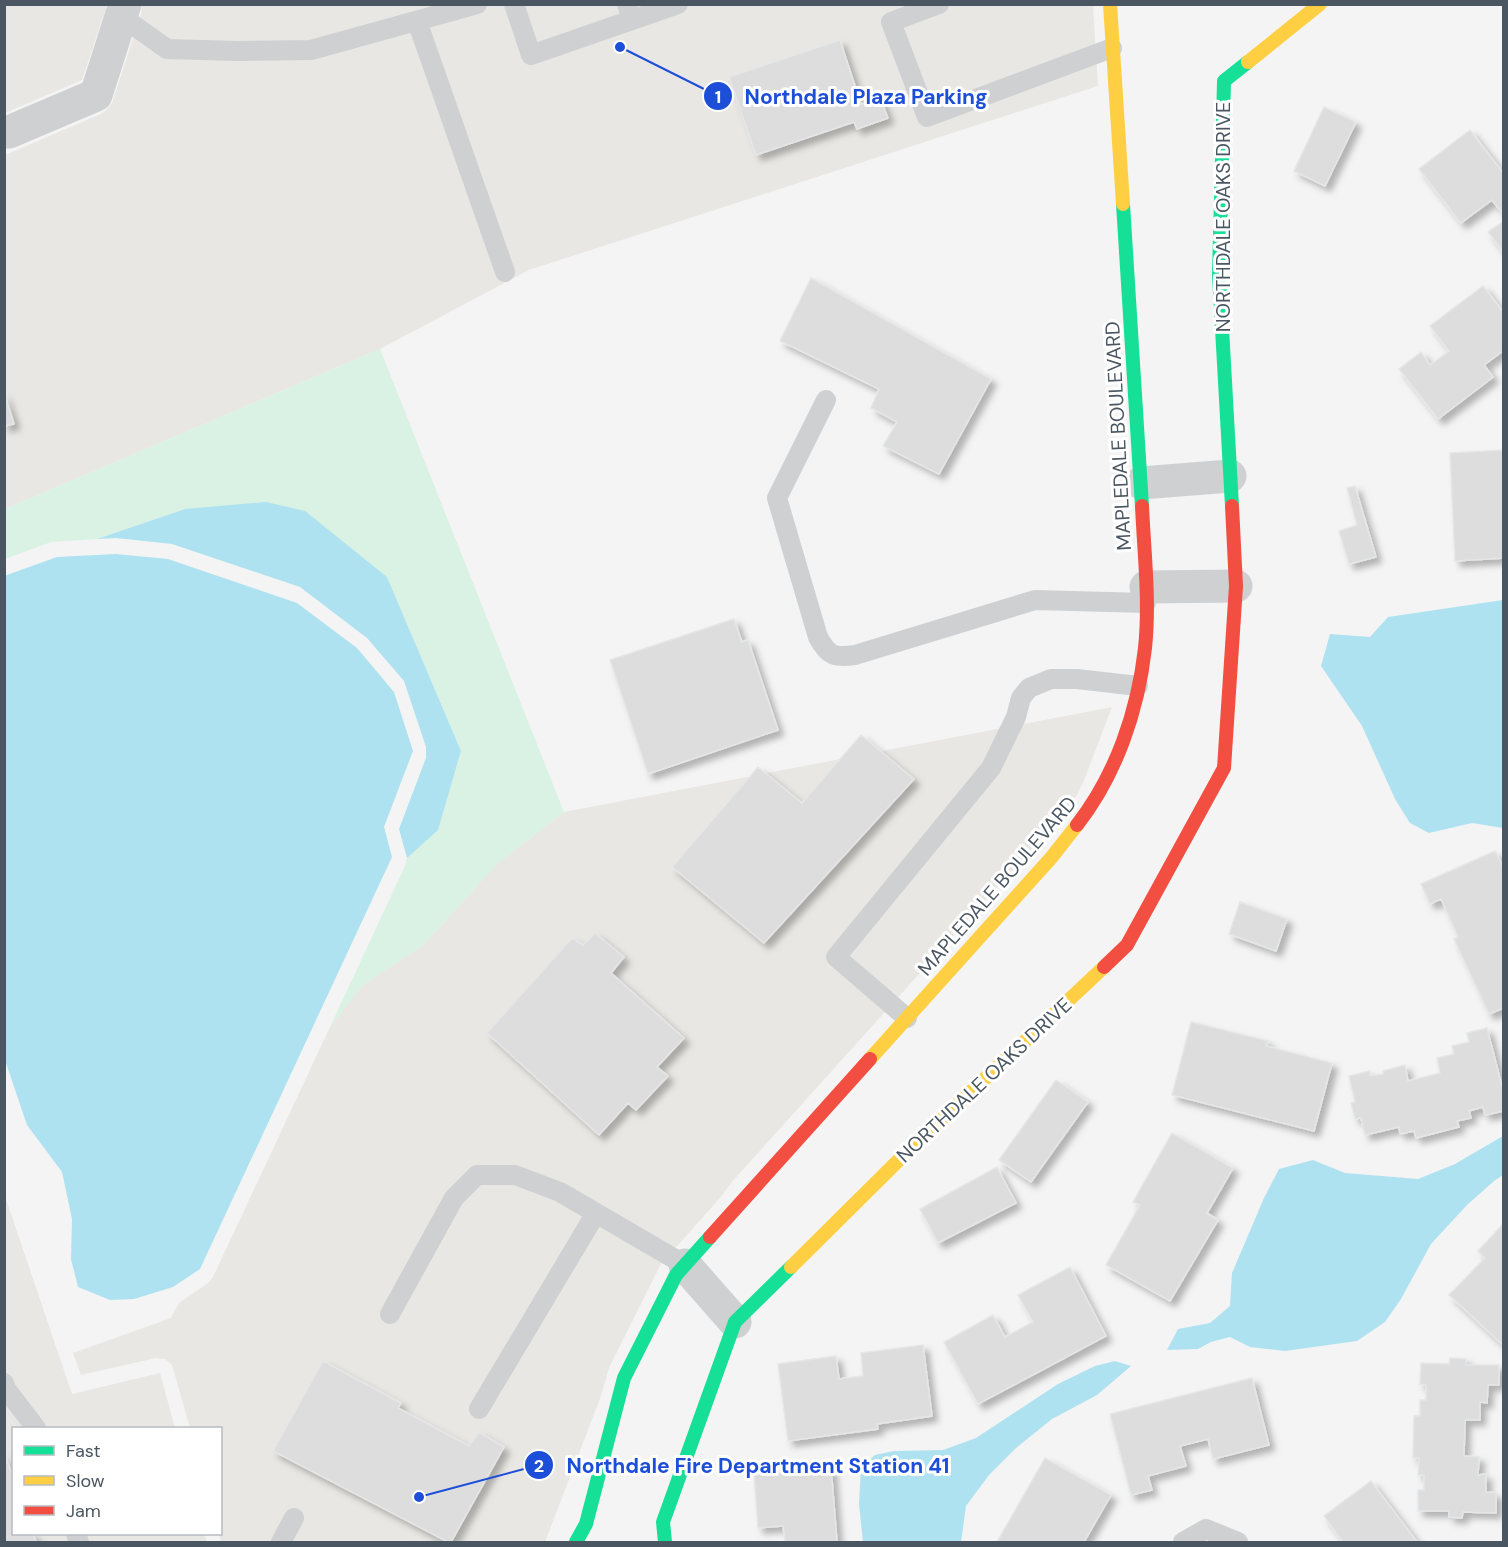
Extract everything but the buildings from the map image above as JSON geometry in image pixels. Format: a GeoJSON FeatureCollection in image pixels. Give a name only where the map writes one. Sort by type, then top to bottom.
{"type":"FeatureCollection","features":[{"type":"Feature","properties":{"kind":"street","name":"MAPLEDALE BOULEVARD"},"geometry":{"type":"LineString","coordinates":[[576,1542],[586,1524],[624,1378],[676,1275],[1051,858],[1092,806],[1114,763],[1134,711],[1145,647],[1146,595],[1142,483],[1110,4]]}},
{"type":"Feature","properties":{"kind":"street","name":"NORTHDALE OAKS DRIVE"},"geometry":{"type":"LineString","coordinates":[[665,1542],[663,1522],[735,1322],[911,1148],[1126,945],[1224,768],[1236,586],[1219,275],[1224,81],[1320,4]]}},
{"type":"Feature","properties":{"kind":"street"},"geometry":{"type":"LineString","coordinates":[[9,132],[96,95],[123,11]]}},
{"type":"Feature","properties":{"kind":"street"},"geometry":{"type":"LineString","coordinates":[[1142,483],[1230,476]]}},
{"type":"Feature","properties":{"kind":"street"},"geometry":{"type":"LineString","coordinates":[[1146,595],[1236,586]]}},
{"type":"Feature","properties":{"kind":"street"},"geometry":{"type":"LineString","coordinates":[[685,1265],[735,1322]]}},
{"type":"Feature","properties":{"kind":"lane"},"geometry":{"type":"LineString","coordinates":[[123,11],[167,49],[311,50],[477,4]]}},
{"type":"Feature","properties":{"kind":"lane"},"geometry":{"type":"LineString","coordinates":[[514,4],[531,55],[629,12],[678,4]]}},
{"type":"Feature","properties":{"kind":"lane"},"geometry":{"type":"LineString","coordinates":[[939,4],[891,22],[927,117],[1112,48]]}},
{"type":"Feature","properties":{"kind":"lane"},"geometry":{"type":"LineString","coordinates":[[417,21],[505,272]]}},
{"type":"Feature","properties":{"kind":"lane"},"geometry":{"type":"LineString","coordinates":[[826,400],[777,498],[818,637],[830,654],[840,657],[855,655],[1035,600],[1146,595]]}},
{"type":"Feature","properties":{"kind":"lane"},"geometry":{"type":"LineString","coordinates":[[907,1018],[836,957],[991,768],[1016,717],[1021,698],[1029,688],[1051,679],[1077,679],[1138,686]]}},
{"type":"Feature","properties":{"kind":"lane"},"geometry":{"type":"LineString","coordinates":[[390,1314],[454,1198],[477,1175],[515,1175],[560,1192],[685,1265]]}},
{"type":"Feature","properties":{"kind":"lane"},"geometry":{"type":"LineString","coordinates":[[479,1409],[596,1213]]}},
{"type":"Feature","properties":{"kind":"lane"},"geometry":{"type":"LineString","coordinates":[[4,1383],[6,1389],[35,1427]]}},
{"type":"Feature","properties":{"kind":"lane"},"geometry":{"type":"LineString","coordinates":[[281,1542],[294,1518]]}},
{"type":"Feature","properties":{"kind":"lane"},"geometry":{"type":"LineString","coordinates":[[1183,1542],[1206,1528],[1238,1542]]}},
{"type":"Feature","properties":{"kind":"shaded area"},"geometry":{"type":"Polygon","coordinates":[[[5,4],[107,5],[82,80],[5,113],[5,4]]]}},
{"type":"Feature","properties":{"kind":"shaded area"},"geometry":{"type":"Polygon","coordinates":[[[142,5],[1093,5],[1098,86],[529,270],[380,349],[5,509],[5,155],[103,113],[112,103],[142,5]]]}},
{"type":"Feature","properties":{"kind":"shaded area"},"geometry":{"type":"Polygon","coordinates":[[[1112,707],[1083,783],[1077,795],[1055,823],[661,1264],[609,1368],[601,1396],[545,1542],[221,1542],[219,1535],[222,1535],[222,1427],[190,1427],[172,1365],[165,1359],[156,1358],[81,1375],[73,1353],[171,1318],[179,1303],[208,1283],[213,1277],[330,1027],[362,985],[423,945],[498,863],[564,812],[1112,707]]]}},
{"type":"Feature","properties":{"kind":"shaded area"},"geometry":{"type":"Polygon","coordinates":[[[4,1193],[72,1394],[160,1373],[175,1427],[12,1427],[12,1535],[204,1535],[207,1542],[5,1542],[4,1193]]]}},
{"type":"Feature","properties":{"kind":"green space"},"geometry":{"type":"Polygon","coordinates":[[[380,349],[564,812],[498,863],[423,945],[363,985],[330,1027],[407,858],[438,829],[461,751],[387,577],[185,509],[97,539],[51,542],[5,559],[5,509],[380,349]]]}},
{"type":"Feature","properties":{"kind":"water"},"geometry":{"type":"Polygon","coordinates":[[[266,502],[305,511],[387,577],[461,751],[438,830],[407,858],[399,829],[426,758],[426,747],[404,681],[367,638],[300,587],[172,544],[116,538],[97,539],[185,509],[266,502]]]}},
{"type":"Feature","properties":{"kind":"water"},"geometry":{"type":"Polygon","coordinates":[[[116,554],[168,559],[297,603],[357,648],[394,692],[413,751],[384,827],[392,857],[200,1269],[173,1287],[134,1299],[110,1300],[78,1287],[71,1259],[72,1219],[62,1172],[27,1125],[5,1060],[4,576],[57,557],[116,554]]]}},
{"type":"Feature","properties":{"kind":"water"},"geometry":{"type":"Polygon","coordinates":[[[1503,600],[1503,828],[1472,823],[1429,833],[1410,823],[1395,799],[1362,726],[1321,666],[1330,634],[1370,637],[1388,617],[1503,600]]]}},
{"type":"Feature","properties":{"kind":"water"},"geometry":{"type":"Polygon","coordinates":[[[1503,1136],[1503,1175],[1467,1205],[1431,1244],[1401,1299],[1385,1322],[1357,1341],[1285,1351],[1250,1347],[1230,1337],[1211,1342],[1198,1349],[1167,1350],[1178,1329],[1210,1323],[1230,1306],[1232,1273],[1279,1169],[1313,1160],[1345,1173],[1418,1179],[1455,1164],[1503,1136]]]}},
{"type":"Feature","properties":{"kind":"water"},"geometry":{"type":"Polygon","coordinates":[[[1115,1361],[1131,1366],[1097,1395],[1052,1419],[1016,1448],[989,1475],[966,1506],[961,1542],[863,1542],[859,1504],[861,1468],[875,1455],[894,1451],[943,1450],[976,1438],[1058,1384],[1095,1366],[1115,1361]]]}},
{"type":"Feature","properties":{"kind":"traffic: fast"},"geometry":{"type":"LineString","coordinates":[[1232,506],[1219,275],[1224,81],[1248,62]]}},
{"type":"Feature","properties":{"kind":"traffic: fast"},"geometry":{"type":"LineString","coordinates":[[1123,204],[1142,506]]}},
{"type":"Feature","properties":{"kind":"traffic: fast"},"geometry":{"type":"LineString","coordinates":[[576,1542],[586,1524],[624,1378],[676,1275],[710,1237]]}},
{"type":"Feature","properties":{"kind":"traffic: fast"},"geometry":{"type":"LineString","coordinates":[[665,1542],[663,1522],[735,1322],[791,1267]]}},
{"type":"Feature","properties":{"kind":"traffic: slow"},"geometry":{"type":"LineString","coordinates":[[1110,4],[1123,204]]}},
{"type":"Feature","properties":{"kind":"traffic: slow"},"geometry":{"type":"LineString","coordinates":[[1248,62],[1320,4]]}},
{"type":"Feature","properties":{"kind":"traffic: slow"},"geometry":{"type":"LineString","coordinates":[[870,1059],[1051,858],[1077,825]]}},
{"type":"Feature","properties":{"kind":"traffic: slow"},"geometry":{"type":"LineString","coordinates":[[791,1267],[911,1148],[1104,967]]}},
{"type":"Feature","properties":{"kind":"traffic: jam"},"geometry":{"type":"LineString","coordinates":[[1077,825],[1091,806],[1114,764],[1131,719],[1142,672],[1147,612],[1142,506]]}},
{"type":"Feature","properties":{"kind":"traffic: jam"},"geometry":{"type":"LineString","coordinates":[[1104,967],[1127,945],[1224,768],[1236,586],[1232,506]]}},
{"type":"Feature","properties":{"kind":"traffic: jam"},"geometry":{"type":"LineString","coordinates":[[710,1237],[870,1059]]}},
{"type":"Feature","properties":{"kind":"place","name":"Northdale Plaza Parking"},"geometry":{"type":"Point","coordinates":[620,47]}},
{"type":"Feature","properties":{"kind":"place","name":"Northdale Fire Department Station 41"},"geometry":{"type":"Point","coordinates":[419,1497]}}]}
